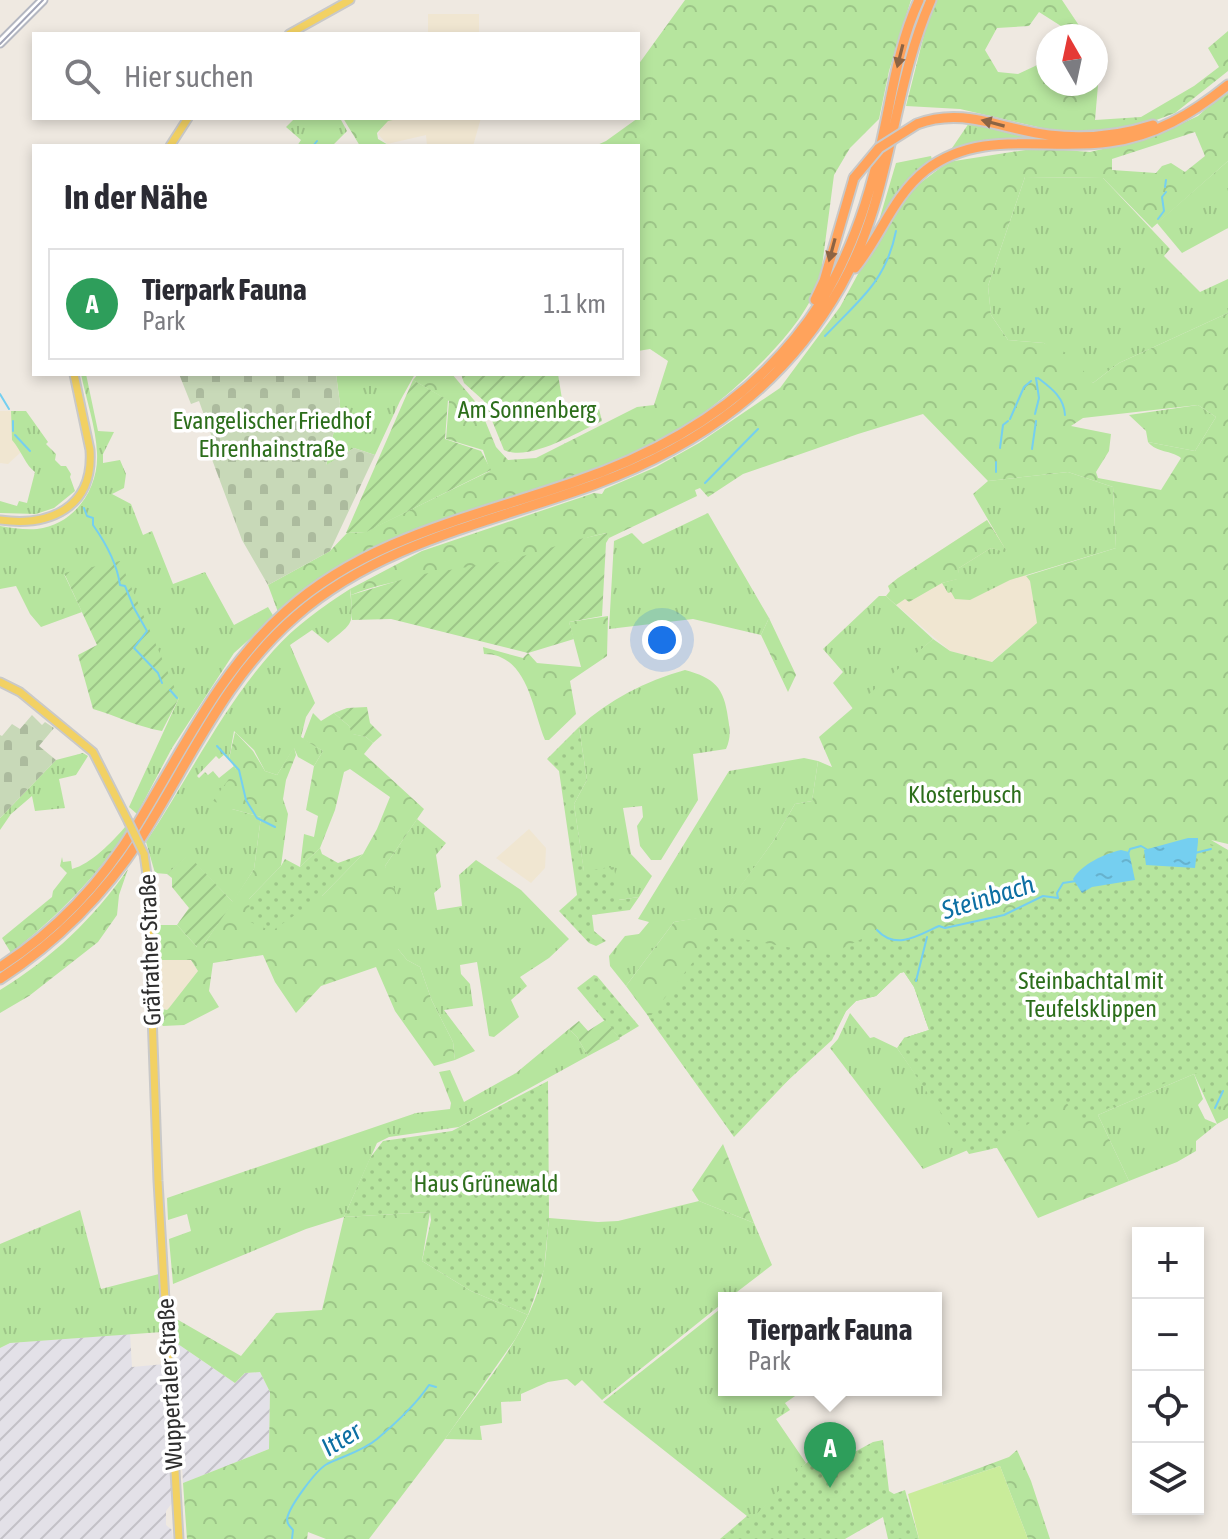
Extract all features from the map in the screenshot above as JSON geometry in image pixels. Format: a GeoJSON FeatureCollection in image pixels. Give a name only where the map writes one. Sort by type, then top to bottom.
{"type":"FeatureCollection","features":[{"type":"Feature","properties":{"kind":"highway"},"geometry":{"type":"LineString","coordinates":[[0,967],[56,923],[98,880],[136,827],[227,675],[269,627],[311,591],[351,565],[417,534],[599,473],[674,439],[712,416],[779,356],[806,322],[847,253],[867,203],[905,35],[919,0]]}},
{"type":"Feature","properties":{"kind":"highway"},"geometry":{"type":"LineString","coordinates":[[843,283],[878,202],[909,67],[931,0]]}},
{"type":"Feature","properties":{"kind":"highway"},"geometry":{"type":"LineString","coordinates":[[806,322],[824,281],[854,178],[883,144],[917,124],[962,116],[1069,140],[1121,134],[1155,124],[1188,108],[1228,77]]}},
{"type":"Feature","properties":{"kind":"highway"},"geometry":{"type":"LineString","coordinates":[[0,979],[41,950],[106,886],[142,836],[235,681],[294,617],[335,586],[383,559],[461,528],[595,485],[686,444],[733,413],[775,374],[811,333],[907,188],[950,155],[976,146],[1003,143],[1121,140],[1158,129],[1195,111],[1228,85]]}},
{"type":"Feature","properties":{"kind":"main road"},"geometry":{"type":"LineString","coordinates":[[0,43],[43,0]]}},
{"type":"Feature","properties":{"kind":"main road"},"geometry":{"type":"LineString","coordinates":[[293,32],[350,0]]}},
{"type":"Feature","properties":{"kind":"main road"},"geometry":{"type":"LineString","coordinates":[[171,144],[187,120]]}},
{"type":"Feature","properties":{"kind":"main road"},"geometry":{"type":"LineString","coordinates":[[0,520],[27,523],[50,518],[72,504],[82,492],[89,475],[90,461],[74,376]]}},
{"type":"Feature","properties":{"kind":"main road","name":"Gräfrather Straße"},"geometry":{"type":"LineString","coordinates":[[0,682],[20,692],[93,752],[144,854],[162,1230]]}},
{"type":"Feature","properties":{"kind":"main road","name":"Wuppertaler Straße"},"geometry":{"type":"LineString","coordinates":[[162,1230],[179,1539]]}},
{"type":"Feature","properties":{"kind":"shaded area"},"geometry":{"type":"Polygon","coordinates":[[[428,14],[479,14],[479,32],[428,32],[428,14]]]}},
{"type":"Feature","properties":{"kind":"shaded area"},"geometry":{"type":"Polygon","coordinates":[[[387,120],[480,120],[474,144],[427,144],[426,135],[387,144],[378,134],[387,120]]]}},
{"type":"Feature","properties":{"kind":"shaded area"},"geometry":{"type":"Polygon","coordinates":[[[0,411],[11,411],[12,440],[22,451],[8,464],[0,463],[0,411]]]}},
{"type":"Feature","properties":{"kind":"shaded area"},"geometry":{"type":"Polygon","coordinates":[[[987,520],[1030,581],[1038,623],[991,662],[950,651],[886,596],[890,591],[888,586],[898,578],[987,520]]]}},
{"type":"Feature","properties":{"kind":"shaded area"},"geometry":{"type":"Polygon","coordinates":[[[529,829],[546,848],[545,868],[531,883],[496,858],[529,829]]]}},
{"type":"Feature","properties":{"kind":"shaded area"},"geometry":{"type":"Polygon","coordinates":[[[156,960],[191,960],[198,971],[167,1010],[158,1008],[156,960]]]}},
{"type":"Feature","properties":{"kind":"shaded area"},"geometry":{"type":"Polygon","coordinates":[[[130,1334],[132,1367],[165,1364],[172,1503],[166,1511],[166,1525],[172,1530],[173,1539],[0,1539],[0,1348],[10,1343],[130,1334]]]}},
{"type":"Feature","properties":{"kind":"shaded area"},"geometry":{"type":"Polygon","coordinates":[[[175,1342],[235,1383],[245,1373],[260,1372],[270,1392],[269,1449],[183,1483],[175,1342]]]}},
{"type":"Feature","properties":{"kind":"green space"},"geometry":{"type":"Polygon","coordinates":[[[685,0],[911,0],[889,71],[879,119],[850,148],[834,175],[821,274],[812,298],[774,350],[740,383],[698,417],[653,444],[557,482],[409,532],[363,553],[319,579],[278,612],[268,585],[330,551],[347,533],[365,532],[490,471],[483,450],[446,439],[449,401],[413,380],[416,376],[454,376],[479,406],[496,447],[508,460],[536,458],[637,407],[654,405],[668,361],[650,349],[640,351],[640,144],[599,144],[635,120],[640,120],[640,62],[685,0]]]}},
{"type":"Feature","properties":{"kind":"green space"},"geometry":{"type":"Polygon","coordinates":[[[937,0],[1062,0],[1078,24],[1058,24],[1039,12],[1029,26],[997,28],[985,50],[998,72],[1018,74],[1036,66],[1036,96],[1097,96],[1095,120],[1141,117],[1194,86],[1219,67],[1208,48],[1228,31],[1228,71],[1175,113],[1135,128],[1068,134],[960,109],[906,106],[926,27],[937,0]]]}},
{"type":"Feature","properties":{"kind":"green space","name":"Klosterbusch"},"geometry":{"type":"Polygon","coordinates":[[[1228,89],[1228,161],[1152,228],[1103,178],[1025,177],[988,286],[991,315],[1008,340],[1044,343],[1071,355],[1093,383],[1119,363],[1228,313],[1228,844],[1211,840],[1228,850],[1228,1118],[1217,1124],[1194,1074],[1098,1115],[1129,1181],[1038,1218],[997,1148],[968,1150],[904,1038],[929,1030],[914,987],[904,972],[876,996],[856,1001],[846,1011],[832,1040],[733,1131],[626,986],[674,922],[720,914],[774,840],[795,804],[812,801],[818,761],[832,767],[819,737],[933,639],[950,651],[992,662],[1037,623],[1030,581],[1026,576],[1116,548],[1113,487],[1068,472],[988,481],[923,414],[743,474],[708,497],[700,488],[695,490],[697,496],[609,538],[606,533],[504,562],[407,579],[351,595],[350,589],[422,551],[594,493],[602,494],[605,489],[656,467],[699,443],[780,388],[840,307],[882,230],[915,187],[948,162],[1038,148],[1090,152],[1157,135],[1198,116],[1228,89]],[[1195,132],[1112,159],[1112,170],[1156,173],[1162,166],[1171,163],[1185,172],[1205,156],[1195,132]],[[1198,405],[1083,418],[1071,426],[1111,434],[1109,451],[1096,472],[1098,478],[1161,490],[1181,458],[1148,442],[1195,451],[1216,417],[1198,405]]]}},
{"type":"Feature","properties":{"kind":"green space"},"geometry":{"type":"Polygon","coordinates":[[[293,120],[341,120],[347,131],[334,144],[298,144],[301,140],[286,127],[293,120]]]}},
{"type":"Feature","properties":{"kind":"green space"},"geometry":{"type":"Polygon","coordinates":[[[344,120],[393,120],[377,133],[378,139],[387,144],[359,144],[344,120]]]}},
{"type":"Feature","properties":{"kind":"green space"},"geometry":{"type":"Polygon","coordinates":[[[969,123],[1045,140],[950,151],[969,123]]]}},
{"type":"Feature","properties":{"kind":"green space"},"geometry":{"type":"Polygon","coordinates":[[[931,156],[933,163],[908,179],[878,224],[896,163],[931,156]]]}},
{"type":"Feature","properties":{"kind":"green space"},"geometry":{"type":"Polygon","coordinates":[[[1228,161],[1228,228],[1182,253],[1157,223],[1228,161]]]}},
{"type":"Feature","properties":{"kind":"green space"},"geometry":{"type":"Polygon","coordinates":[[[1025,177],[1103,178],[1170,249],[1164,256],[1200,292],[1228,279],[1228,313],[1119,363],[1093,383],[1044,343],[1008,340],[991,315],[988,286],[1025,177]]]}},
{"type":"Feature","properties":{"kind":"green space"},"geometry":{"type":"Polygon","coordinates":[[[81,376],[86,376],[98,431],[114,432],[103,454],[103,463],[120,460],[126,474],[124,488],[112,494],[131,504],[143,535],[152,531],[173,584],[205,572],[234,625],[268,607],[274,617],[234,653],[172,748],[137,814],[129,807],[179,698],[64,574],[82,612],[41,627],[30,614],[16,586],[0,589],[0,526],[37,529],[50,526],[73,513],[94,480],[97,453],[81,376]]]}},
{"type":"Feature","properties":{"kind":"green space","name":"Evangelischer Friedhof Ehrenhainstraße"},"geometry":{"type":"Polygon","coordinates":[[[180,376],[336,376],[340,404],[326,465],[354,448],[375,455],[330,551],[268,585],[242,540],[207,446],[214,443],[199,401],[191,404],[180,376]]]}},
{"type":"Feature","properties":{"kind":"green space"},"geometry":{"type":"Polygon","coordinates":[[[336,376],[414,376],[375,455],[354,448],[326,466],[340,404],[336,376]]]}},
{"type":"Feature","properties":{"kind":"green space","name":"Am Sonnenberg"},"geometry":{"type":"Polygon","coordinates":[[[462,376],[558,376],[565,418],[599,409],[602,421],[540,449],[514,453],[504,450],[484,401],[464,383],[462,376]]]}},
{"type":"Feature","properties":{"kind":"green space","name":"Am Sonnenberg"},"geometry":{"type":"Polygon","coordinates":[[[413,380],[448,400],[445,439],[481,451],[491,470],[366,532],[346,533],[413,380]]]}},
{"type":"Feature","properties":{"kind":"green space"},"geometry":{"type":"Polygon","coordinates":[[[1198,405],[1216,417],[1195,451],[1148,442],[1146,431],[1129,415],[1198,405]]]}},
{"type":"Feature","properties":{"kind":"green space"},"geometry":{"type":"Polygon","coordinates":[[[11,411],[26,411],[48,442],[46,444],[56,454],[55,460],[66,466],[71,474],[75,491],[54,508],[36,514],[0,513],[0,501],[17,506],[19,501],[27,503],[35,472],[12,440],[11,411]]]}},
{"type":"Feature","properties":{"kind":"green space"},"geometry":{"type":"Polygon","coordinates":[[[1068,472],[1113,487],[1116,548],[1010,580],[970,600],[955,599],[951,592],[948,593],[942,583],[957,579],[959,568],[991,548],[1007,552],[973,494],[988,481],[1068,472]]]}},
{"type":"Feature","properties":{"kind":"green space"},"geometry":{"type":"Polygon","coordinates":[[[708,513],[769,618],[761,635],[693,619],[609,629],[614,541],[632,533],[643,544],[708,513]]]}},
{"type":"Feature","properties":{"kind":"green space"},"geometry":{"type":"Polygon","coordinates":[[[987,520],[1008,553],[991,548],[959,568],[958,579],[942,583],[909,602],[905,599],[896,605],[886,596],[890,591],[888,586],[898,578],[987,520]]]}},
{"type":"Feature","properties":{"kind":"green space"},"geometry":{"type":"Polygon","coordinates":[[[607,533],[602,616],[569,622],[574,639],[528,653],[391,619],[352,620],[351,595],[417,575],[506,561],[607,533]]]}},
{"type":"Feature","properties":{"kind":"green space"},"geometry":{"type":"Polygon","coordinates":[[[120,561],[179,698],[162,731],[93,709],[78,655],[97,645],[64,573],[120,561]]]}},
{"type":"Feature","properties":{"kind":"green space"},"geometry":{"type":"Polygon","coordinates":[[[350,589],[352,616],[344,630],[328,643],[312,630],[290,645],[315,703],[306,717],[301,737],[323,751],[314,766],[298,757],[294,748],[277,775],[265,771],[254,750],[234,731],[229,759],[225,754],[219,759],[216,756],[197,776],[199,778],[205,772],[208,775],[213,771],[219,778],[234,766],[232,809],[261,817],[254,869],[233,902],[188,856],[167,874],[155,873],[146,842],[238,696],[290,633],[350,589]]]}},
{"type":"Feature","properties":{"kind":"green space"},"geometry":{"type":"Polygon","coordinates":[[[879,596],[886,596],[933,639],[854,710],[833,683],[843,672],[823,649],[879,596]]]}},
{"type":"Feature","properties":{"kind":"green space"},"geometry":{"type":"Polygon","coordinates":[[[608,616],[607,656],[570,681],[576,714],[549,740],[545,740],[532,699],[519,673],[499,656],[484,654],[483,647],[523,658],[528,653],[537,663],[581,667],[569,622],[608,616]]]}},
{"type":"Feature","properties":{"kind":"green space"},"geometry":{"type":"Polygon","coordinates":[[[769,618],[796,675],[788,692],[761,635],[769,618]]]}},
{"type":"Feature","properties":{"kind":"green space"},"geometry":{"type":"Polygon","coordinates":[[[685,670],[711,681],[721,692],[729,726],[728,745],[726,749],[693,754],[698,800],[661,860],[651,860],[640,846],[637,826],[643,817],[642,806],[623,808],[631,854],[652,876],[639,897],[618,900],[584,872],[574,804],[587,780],[579,727],[628,692],[685,670]]]}},
{"type":"Feature","properties":{"kind":"green space"},"geometry":{"type":"Polygon","coordinates":[[[367,707],[370,723],[382,735],[373,743],[366,737],[352,734],[349,726],[334,713],[347,708],[367,707]]]}},
{"type":"Feature","properties":{"kind":"green space"},"geometry":{"type":"Polygon","coordinates":[[[313,713],[321,721],[334,713],[349,726],[353,734],[366,737],[373,743],[364,754],[424,809],[385,866],[402,918],[402,939],[398,949],[407,960],[420,967],[432,1001],[453,1042],[455,1060],[434,1066],[395,1011],[376,967],[321,986],[296,1013],[275,982],[263,955],[213,963],[209,991],[219,1007],[184,1025],[163,1026],[159,1021],[158,1008],[167,1010],[198,971],[191,960],[156,960],[155,925],[177,925],[197,947],[205,943],[254,869],[261,817],[213,801],[236,769],[229,759],[235,732],[253,751],[265,771],[277,775],[294,747],[296,755],[286,780],[283,799],[288,814],[281,866],[249,899],[322,896],[363,854],[377,829],[390,797],[350,769],[344,772],[335,810],[320,848],[300,867],[304,834],[314,837],[318,816],[306,810],[314,766],[323,751],[303,739],[313,713]]]}},
{"type":"Feature","properties":{"kind":"green space"},"geometry":{"type":"Polygon","coordinates":[[[32,715],[42,725],[45,722],[54,728],[39,746],[56,760],[0,818],[0,735],[12,724],[20,729],[32,715]]]}},
{"type":"Feature","properties":{"kind":"green space"},"geometry":{"type":"Polygon","coordinates":[[[579,727],[587,780],[574,804],[584,871],[614,867],[619,900],[639,897],[630,910],[592,915],[594,931],[606,941],[596,946],[589,943],[559,911],[577,895],[559,771],[547,759],[579,727]]]}},
{"type":"Feature","properties":{"kind":"green space"},"geometry":{"type":"Polygon","coordinates":[[[83,753],[88,756],[76,775],[59,779],[65,808],[35,811],[32,796],[11,814],[0,830],[0,818],[56,760],[83,753]]]}},
{"type":"Feature","properties":{"kind":"green space"},"geometry":{"type":"Polygon","coordinates":[[[804,758],[818,761],[812,801],[795,804],[774,840],[720,915],[674,922],[626,986],[610,966],[609,956],[625,936],[639,934],[649,922],[638,919],[729,771],[804,758]]]}},
{"type":"Feature","properties":{"kind":"green space"},"geometry":{"type":"Polygon","coordinates":[[[417,819],[446,843],[436,855],[441,887],[434,893],[437,910],[462,906],[459,875],[476,860],[521,890],[569,939],[549,958],[520,977],[527,986],[511,1000],[519,1017],[494,1037],[489,1036],[477,962],[460,965],[461,974],[470,984],[473,1006],[444,1010],[475,1051],[455,1060],[453,1042],[432,1001],[420,967],[407,960],[398,949],[385,866],[417,819]]]}},
{"type":"Feature","properties":{"kind":"green space"},"geometry":{"type":"Polygon","coordinates":[[[125,827],[128,830],[89,881],[11,953],[2,938],[52,897],[67,873],[60,866],[62,857],[63,862],[71,861],[72,869],[79,866],[101,852],[125,827]]]}},
{"type":"Feature","properties":{"kind":"green space","name":"Steinbachtal mit Teufelsklippen"},"geometry":{"type":"Polygon","coordinates":[[[1207,843],[1228,850],[1228,1097],[1222,1103],[1218,1123],[1199,1074],[1190,1073],[1119,1102],[1081,1124],[1066,1102],[992,1149],[969,1154],[897,1048],[904,1038],[929,1030],[914,987],[904,972],[876,996],[856,1001],[846,1011],[836,1030],[734,1137],[649,1018],[712,938],[732,937],[840,956],[841,949],[878,931],[887,939],[922,937],[939,926],[946,928],[1004,915],[1048,893],[1143,860],[1207,843]]]}},
{"type":"Feature","properties":{"kind":"green space"},"geometry":{"type":"Polygon","coordinates":[[[320,848],[322,854],[338,863],[363,854],[322,896],[272,931],[250,922],[249,899],[285,859],[300,867],[320,848]]]}},
{"type":"Feature","properties":{"kind":"green space"},"geometry":{"type":"Polygon","coordinates":[[[188,855],[233,902],[205,943],[198,948],[177,925],[189,908],[172,887],[172,878],[167,874],[188,855]]]}},
{"type":"Feature","properties":{"kind":"green space"},"geometry":{"type":"Polygon","coordinates":[[[128,869],[119,895],[117,915],[98,942],[29,996],[0,1013],[0,990],[37,965],[70,936],[101,904],[128,869]]]}},
{"type":"Feature","properties":{"kind":"green space"},"geometry":{"type":"Polygon","coordinates":[[[594,975],[639,1026],[619,1038],[577,988],[594,975]]]}},
{"type":"Feature","properties":{"kind":"green space"},"geometry":{"type":"Polygon","coordinates":[[[850,1013],[870,1038],[897,1048],[968,1150],[923,1169],[830,1048],[838,1039],[850,1013]]]}},
{"type":"Feature","properties":{"kind":"green space"},"geometry":{"type":"Polygon","coordinates":[[[605,1020],[620,1039],[588,1056],[569,1029],[579,1021],[588,1031],[605,1020]]]}},
{"type":"Feature","properties":{"kind":"green space"},"geometry":{"type":"Polygon","coordinates":[[[569,1029],[588,1056],[459,1127],[389,1137],[377,1143],[344,1217],[306,1229],[173,1284],[169,1239],[191,1231],[187,1214],[168,1220],[167,1198],[416,1113],[450,1109],[451,1103],[439,1072],[450,1070],[464,1102],[516,1073],[569,1029]]]}},
{"type":"Feature","properties":{"kind":"green space"},"geometry":{"type":"Polygon","coordinates":[[[1194,1074],[1203,1099],[1198,1105],[1205,1119],[1217,1124],[1196,1141],[1196,1151],[1129,1181],[1098,1115],[1194,1074]]]}},
{"type":"Feature","properties":{"kind":"green space","name":"Haus Grünewald"},"geometry":{"type":"Polygon","coordinates":[[[548,1081],[549,1218],[544,1270],[528,1315],[471,1291],[422,1261],[430,1212],[344,1217],[370,1158],[383,1141],[452,1131],[548,1081]]]}},
{"type":"Feature","properties":{"kind":"green space"},"geometry":{"type":"Polygon","coordinates":[[[723,1144],[754,1223],[699,1201],[692,1190],[723,1144]]]}},
{"type":"Feature","properties":{"kind":"green space"},"geometry":{"type":"Polygon","coordinates":[[[699,1201],[754,1223],[772,1265],[737,1292],[718,1292],[718,1307],[602,1400],[582,1380],[575,1386],[567,1379],[548,1382],[521,1394],[521,1401],[501,1402],[502,1423],[480,1426],[482,1440],[445,1439],[504,1358],[529,1314],[544,1268],[549,1218],[618,1221],[699,1201]]]}},
{"type":"Feature","properties":{"kind":"green space"},"geometry":{"type":"Polygon","coordinates":[[[80,1210],[101,1289],[159,1274],[162,1332],[10,1343],[0,1348],[0,1244],[80,1210]]]}},
{"type":"Feature","properties":{"kind":"green space"},"geometry":{"type":"Polygon","coordinates":[[[430,1212],[422,1261],[471,1291],[528,1315],[516,1338],[445,1439],[369,1539],[326,1539],[308,1532],[307,1539],[187,1539],[183,1483],[269,1449],[270,1392],[260,1372],[245,1373],[235,1383],[175,1342],[173,1317],[241,1356],[276,1313],[322,1310],[344,1217],[430,1212]]]}},
{"type":"Feature","properties":{"kind":"green space"},"geometry":{"type":"Polygon","coordinates":[[[718,1311],[718,1396],[795,1396],[785,1403],[790,1410],[776,1419],[806,1463],[752,1520],[603,1402],[718,1311]]]}},
{"type":"Feature","properties":{"kind":"green space"},"geometry":{"type":"Polygon","coordinates":[[[883,1440],[889,1491],[894,1494],[905,1490],[919,1539],[888,1539],[883,1517],[845,1539],[720,1539],[747,1516],[752,1519],[801,1467],[819,1454],[827,1467],[873,1442],[883,1440]]]}},
{"type":"Feature","properties":{"kind":"green space"},"geometry":{"type":"Polygon","coordinates":[[[1017,1450],[1050,1539],[1028,1539],[1000,1466],[943,1485],[942,1482],[1009,1457],[1017,1450]]]}},
{"type":"Feature","properties":{"kind":"green space"},"geometry":{"type":"Polygon","coordinates":[[[1000,1466],[1028,1539],[919,1539],[908,1494],[1000,1466]]]}},
{"type":"Feature","properties":{"kind":"water"},"geometry":{"type":"Polygon","coordinates":[[[1198,838],[1195,868],[1146,865],[1144,850],[1198,838]]]}},
{"type":"Feature","properties":{"kind":"water"},"geometry":{"type":"Polygon","coordinates":[[[1121,850],[1129,852],[1135,880],[1092,887],[1082,893],[1073,879],[1077,874],[1094,860],[1121,850]]]}},
{"type":"Feature","properties":{"kind":"waterway"},"geometry":{"type":"LineString","coordinates":[[1165,187],[1166,180]]}},
{"type":"Feature","properties":{"kind":"waterway"},"geometry":{"type":"LineString","coordinates":[[1158,219],[1164,211],[1162,197],[1166,192]]}},
{"type":"Feature","properties":{"kind":"waterway"},"geometry":{"type":"LineString","coordinates":[[825,336],[878,277],[896,231]]}},
{"type":"Feature","properties":{"kind":"waterway"},"geometry":{"type":"LineString","coordinates":[[1035,414],[1039,398],[1036,378]]}},
{"type":"Feature","properties":{"kind":"waterway"},"geometry":{"type":"LineString","coordinates":[[1038,378],[1059,398],[1065,415]]}},
{"type":"Feature","properties":{"kind":"waterway"},"geometry":{"type":"LineString","coordinates":[[1010,419],[1024,387],[1031,381]]}},
{"type":"Feature","properties":{"kind":"waterway"},"geometry":{"type":"LineString","coordinates":[[0,394],[9,409]]}},
{"type":"Feature","properties":{"kind":"waterway"},"geometry":{"type":"LineString","coordinates":[[13,421],[13,431]]}},
{"type":"Feature","properties":{"kind":"waterway"},"geometry":{"type":"LineString","coordinates":[[1000,448],[1003,425],[1008,421]]}},
{"type":"Feature","properties":{"kind":"waterway"},"geometry":{"type":"LineString","coordinates":[[1032,449],[1036,421]]}},
{"type":"Feature","properties":{"kind":"waterway"},"geometry":{"type":"LineString","coordinates":[[705,483],[758,429]]}},
{"type":"Feature","properties":{"kind":"waterway"},"geometry":{"type":"LineString","coordinates":[[15,435],[30,451]]}},
{"type":"Feature","properties":{"kind":"waterway"},"geometry":{"type":"LineString","coordinates":[[996,462],[996,472]]}},
{"type":"Feature","properties":{"kind":"waterway"},"geometry":{"type":"LineString","coordinates":[[84,508],[87,516],[93,518],[93,525],[113,561],[120,585],[125,586],[147,631],[134,648],[158,673],[162,683]]}},
{"type":"Feature","properties":{"kind":"waterway"},"geometry":{"type":"LineString","coordinates":[[170,690],[177,698]]}},
{"type":"Feature","properties":{"kind":"waterway"},"geometry":{"type":"LineString","coordinates":[[217,746],[239,770],[246,800],[257,818],[275,827]]}},
{"type":"Feature","properties":{"kind":"waterway","name":"Steinbach"},"geometry":{"type":"LineString","coordinates":[[1128,854],[1130,849],[1141,846],[1148,850]]}},
{"type":"Feature","properties":{"kind":"waterway","name":"Steinbach"},"geometry":{"type":"LineString","coordinates":[[1195,853],[1211,849]]}},
{"type":"Feature","properties":{"kind":"waterway","name":"Steinbach"},"geometry":{"type":"LineString","coordinates":[[877,930],[892,940],[908,939],[939,926],[945,928],[1004,915],[1043,896],[1058,898],[1057,893],[1063,883],[1076,881]]}},
{"type":"Feature","properties":{"kind":"waterway"},"geometry":{"type":"LineString","coordinates":[[916,981],[927,937]]}},
{"type":"Feature","properties":{"kind":"waterway"},"geometry":{"type":"LineString","coordinates":[[1215,1108],[1223,1091]]}},
{"type":"Feature","properties":{"kind":"waterway","name":"Itter"},"geometry":{"type":"LineString","coordinates":[[292,1539],[293,1530],[287,1521],[289,1513],[316,1474],[327,1464],[371,1443],[405,1414],[429,1385],[436,1387]]}},
{"type":"Feature","properties":{"kind":"railway"},"geometry":{"type":"LineString","coordinates":[[0,44],[43,0]]}},
{"type":"Feature","properties":{"kind":"place","name":"Tierpark Fauna"},"geometry":{"type":"Point","coordinates":[830,1488]}}]}
